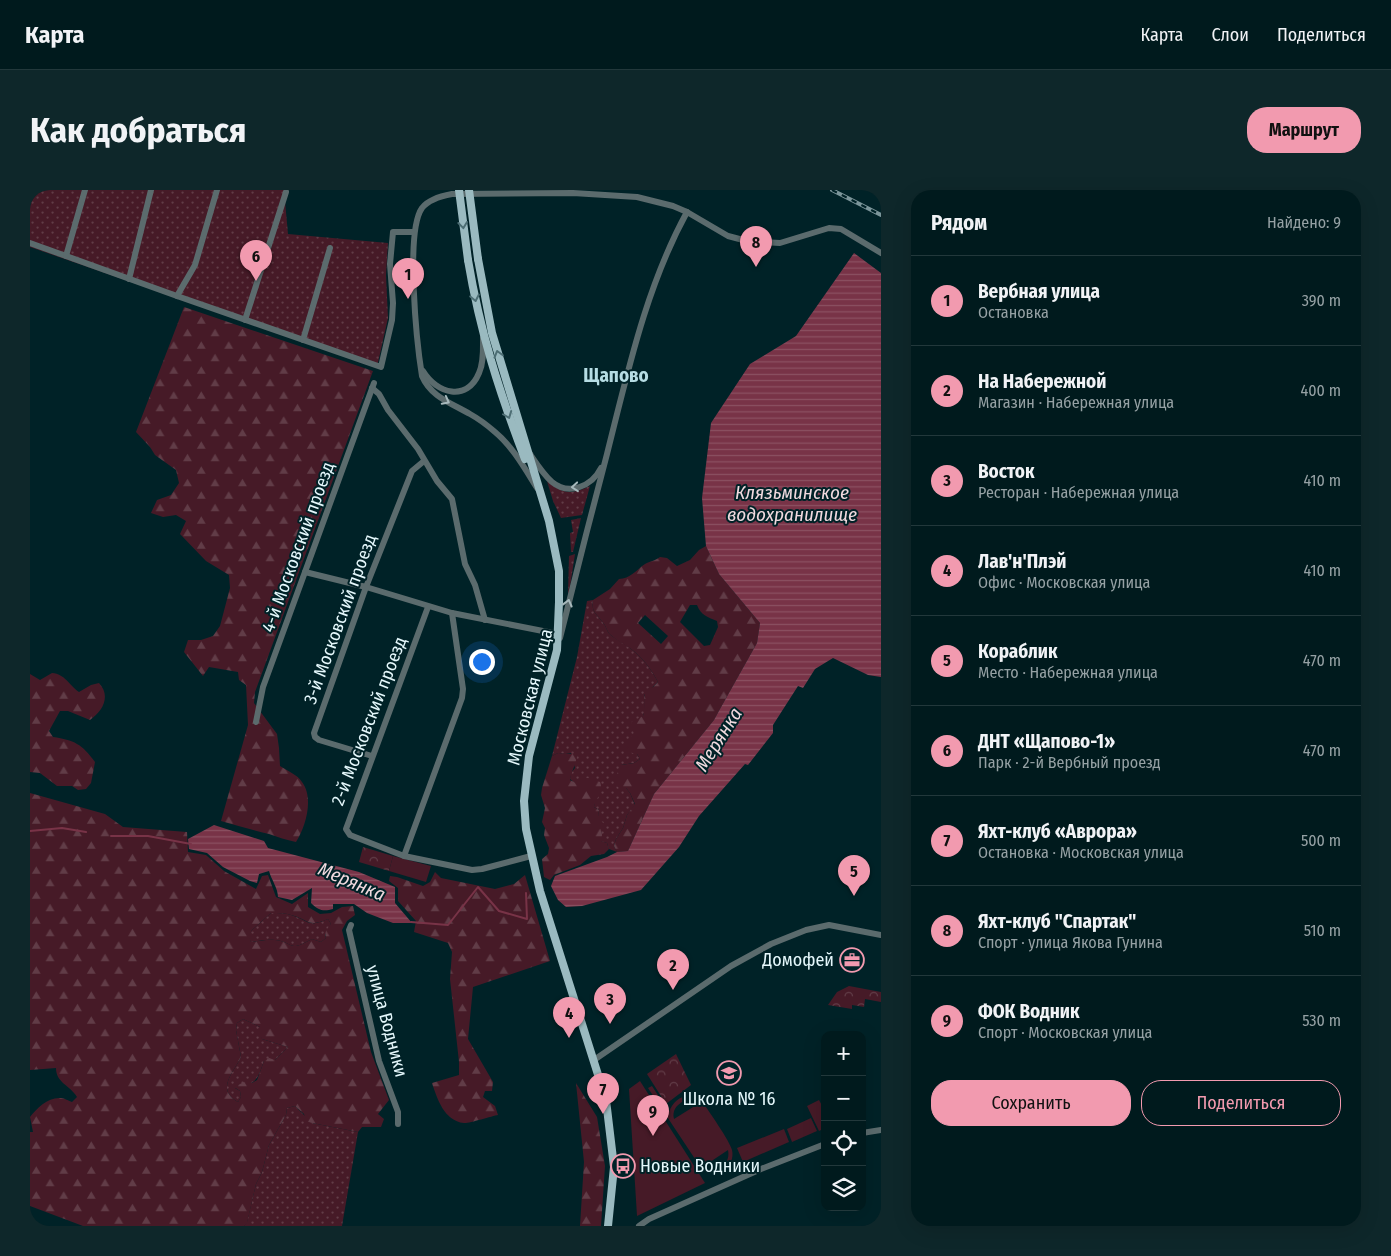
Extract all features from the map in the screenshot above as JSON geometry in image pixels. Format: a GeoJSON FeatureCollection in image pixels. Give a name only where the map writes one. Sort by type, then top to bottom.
{"type":"FeatureCollection","features":[{"type":"Feature","properties":{"kind":"main road"},"geometry":{"type":"LineString","coordinates":[[459,190],[468,260],[483,335],[500,394],[543,500]]}},
{"type":"Feature","properties":{"kind":"main road"},"geometry":{"type":"LineString","coordinates":[[469,190],[478,259],[492,333],[553,539],[559,571],[557,650]]}},
{"type":"Feature","properties":{"kind":"main road","name":"Московская улица"},"geometry":{"type":"LineString","coordinates":[[557,650],[533,736],[525,778],[526,829],[543,900],[606,1100],[614,1157],[614,1175],[608,1226]]}},
{"type":"Feature","properties":{"kind":"street"},"geometry":{"type":"LineString","coordinates":[[66,256],[84,190]]}},
{"type":"Feature","properties":{"kind":"street"},"geometry":{"type":"LineString","coordinates":[[129,279],[151,190]]}},
{"type":"Feature","properties":{"kind":"street"},"geometry":{"type":"LineString","coordinates":[[177,296],[195,265],[217,190]]}},
{"type":"Feature","properties":{"kind":"street"},"geometry":{"type":"LineString","coordinates":[[245,320],[286,192]]}},
{"type":"Feature","properties":{"kind":"street"},"geometry":{"type":"LineString","coordinates":[[537,489],[510,448],[497,434],[472,415],[439,398],[430,389],[422,376],[416,312],[414,232],[417,216],[435,198],[452,194],[619,194],[653,199],[687,212],[728,236],[747,241],[780,243],[829,228],[841,229],[881,252]]}},
{"type":"Feature","properties":{"kind":"street","name":"Московская улица"},"geometry":{"type":"LineString","coordinates":[[557,650],[587,527],[649,299],[665,255],[687,212]]}},
{"type":"Feature","properties":{"kind":"street"},"geometry":{"type":"LineString","coordinates":[[30,243],[381,367],[392,320],[393,303],[390,264],[393,232],[414,232]]}},
{"type":"Feature","properties":{"kind":"street"},"geometry":{"type":"LineString","coordinates":[[303,340],[330,248]]}},
{"type":"Feature","properties":{"kind":"street"},"geometry":{"type":"LineString","coordinates":[[420,363],[426,376],[440,389],[451,392],[464,389],[474,382],[480,372],[483,358],[483,335]]}},
{"type":"Feature","properties":{"kind":"street","name":"4-й Московский проезд"},"geometry":{"type":"LineString","coordinates":[[256,722],[263,687],[373,386],[388,410],[418,449],[424,461]]}},
{"type":"Feature","properties":{"kind":"street"},"geometry":{"type":"LineString","coordinates":[[528,451],[552,482],[566,488],[584,486],[592,481],[606,455]]}},
{"type":"Feature","properties":{"kind":"street"},"geometry":{"type":"LineString","coordinates":[[424,461],[452,499],[465,564],[475,584],[485,620]]}},
{"type":"Feature","properties":{"kind":"street","name":"3-й Московский проезд"},"geometry":{"type":"LineString","coordinates":[[372,756],[319,740],[315,737],[314,733],[366,587],[412,471],[424,461]]}},
{"type":"Feature","properties":{"kind":"street"},"geometry":{"type":"LineString","coordinates":[[305,572],[366,587],[452,613],[558,634]]}},
{"type":"Feature","properties":{"kind":"street","name":"2-й Московский проезд"},"geometry":{"type":"LineString","coordinates":[[404,856],[350,835],[346,827],[428,607]]}},
{"type":"Feature","properties":{"kind":"street"},"geometry":{"type":"LineString","coordinates":[[452,613],[463,689],[462,698],[404,856],[472,870],[531,856]]}},
{"type":"Feature","properties":{"kind":"street","name":"улица Водники"},"geometry":{"type":"LineString","coordinates":[[351,925],[349,930],[379,1061],[398,1112],[398,1124]]}},
{"type":"Feature","properties":{"kind":"street"},"geometry":{"type":"LineString","coordinates":[[594,1060],[724,970],[771,944],[806,930],[829,925],[881,935]]}},
{"type":"Feature","properties":{"kind":"street"},"geometry":{"type":"LineString","coordinates":[[866,1132],[881,1130]]}},
{"type":"Feature","properties":{"kind":"street"},"geometry":{"type":"LineString","coordinates":[[639,1226],[649,1219],[821,1146]]}},
{"type":"Feature","properties":{"kind":"green space"},"geometry":{"type":"Polygon","coordinates":[[[30,190],[284,190],[288,234],[388,243],[386,275],[388,318],[377,367],[30,247],[30,190]]]}},
{"type":"Feature","properties":{"kind":"green space"},"geometry":{"type":"Polygon","coordinates":[[[184,307],[373,371],[255,692],[254,703],[277,734],[280,766],[298,777],[308,796],[303,828],[296,842],[221,821],[248,725],[246,685],[239,680],[238,672],[209,667],[203,676],[184,652],[188,640],[201,640],[213,636],[220,626],[230,588],[229,575],[206,561],[180,534],[186,521],[176,515],[163,517],[151,513],[157,500],[171,495],[179,483],[176,470],[155,455],[136,432],[184,307]]]}},
{"type":"Feature","properties":{"kind":"green space"},"geometry":{"type":"Polygon","coordinates":[[[547,481],[558,489],[567,492],[578,491],[590,486],[582,515],[561,518],[547,481]]]}},
{"type":"Feature","properties":{"kind":"green space"},"geometry":{"type":"Polygon","coordinates":[[[581,518],[573,552],[571,552],[570,533],[573,532],[571,520],[581,518]]]}},
{"type":"Feature","properties":{"kind":"green space"},"geometry":{"type":"Polygon","coordinates":[[[706,546],[719,574],[760,623],[757,643],[714,720],[654,794],[628,851],[617,852],[614,846],[616,839],[623,828],[627,815],[635,804],[626,788],[620,789],[615,784],[615,778],[621,765],[634,763],[640,759],[637,754],[624,751],[625,744],[634,734],[631,722],[643,716],[646,689],[653,687],[658,682],[640,657],[609,633],[594,611],[593,600],[610,589],[619,579],[630,576],[647,563],[660,557],[667,558],[677,566],[690,560],[699,550],[706,546]],[[690,605],[680,622],[704,646],[710,645],[718,627],[717,621],[700,611],[697,605],[690,605]],[[645,615],[638,623],[661,644],[668,636],[645,615]]]}},
{"type":"Feature","properties":{"kind":"green space"},"geometry":{"type":"Polygon","coordinates":[[[575,554],[569,593],[568,594],[569,556],[575,554]]]}},
{"type":"Feature","properties":{"kind":"green space"},"geometry":{"type":"Polygon","coordinates":[[[593,600],[594,611],[609,633],[640,657],[658,682],[644,695],[645,710],[634,734],[637,754],[640,759],[634,763],[621,765],[626,788],[635,805],[627,815],[623,828],[616,839],[614,846],[617,852],[609,849],[607,843],[600,841],[599,810],[594,807],[595,800],[570,779],[571,773],[575,768],[571,753],[558,753],[552,756],[577,657],[587,601],[593,600]]]}},
{"type":"Feature","properties":{"kind":"green space"},"geometry":{"type":"Polygon","coordinates":[[[52,673],[60,675],[79,692],[99,683],[103,688],[105,698],[102,708],[90,720],[68,711],[60,711],[49,731],[53,737],[67,740],[82,747],[95,762],[91,783],[86,789],[78,790],[72,786],[57,786],[40,773],[30,772],[30,674],[40,680],[52,673]]]}},
{"type":"Feature","properties":{"kind":"green space"},"geometry":{"type":"Polygon","coordinates":[[[558,753],[577,755],[570,780],[576,783],[587,778],[600,782],[600,792],[594,807],[599,810],[600,819],[606,825],[601,829],[601,841],[607,843],[609,849],[604,854],[591,856],[580,865],[554,875],[550,880],[544,877],[542,859],[548,854],[549,848],[542,822],[545,808],[541,795],[552,756],[558,753]]]}},
{"type":"Feature","properties":{"kind":"green space"},"geometry":{"type":"Polygon","coordinates":[[[30,793],[105,814],[123,827],[187,832],[188,852],[206,855],[224,871],[256,889],[262,876],[268,875],[276,897],[292,904],[308,893],[308,907],[320,914],[331,913],[342,907],[353,906],[355,915],[347,921],[342,930],[371,1052],[389,1100],[378,1114],[384,1119],[381,1127],[362,1127],[358,1132],[306,1121],[304,1114],[295,1106],[287,1108],[286,1115],[269,1145],[262,1172],[256,1184],[247,1223],[244,1226],[83,1226],[30,1206],[30,1132],[33,1132],[30,1117],[47,1101],[62,1098],[72,1102],[77,1097],[58,1077],[56,1068],[30,1070],[30,793]],[[271,913],[252,930],[249,936],[251,942],[275,940],[295,946],[312,939],[321,942],[326,938],[327,929],[331,924],[328,919],[312,923],[289,914],[271,913]],[[243,1019],[237,1023],[236,1030],[241,1057],[228,1080],[227,1086],[231,1097],[238,1102],[241,1097],[240,1091],[234,1087],[246,1081],[252,1083],[257,1080],[264,1061],[269,1058],[275,1060],[288,1047],[262,1039],[259,1033],[260,1027],[243,1019]]]}},
{"type":"Feature","properties":{"kind":"green space"},"geometry":{"type":"Polygon","coordinates":[[[363,847],[393,856],[389,871],[359,862],[363,847]]]}},
{"type":"Feature","properties":{"kind":"green space"},"geometry":{"type":"Polygon","coordinates":[[[393,856],[431,866],[426,882],[389,871],[393,856]]]}},
{"type":"Feature","properties":{"kind":"green space"},"geometry":{"type":"Polygon","coordinates":[[[435,872],[441,878],[495,889],[514,884],[525,875],[550,961],[473,987],[468,1039],[493,1082],[492,1091],[485,1091],[483,1097],[495,1106],[498,1115],[466,1123],[451,1118],[446,1113],[439,1102],[432,1083],[459,1075],[450,979],[452,952],[448,943],[414,932],[416,921],[398,901],[398,888],[389,881],[390,876],[397,877],[423,886],[430,882],[435,872]]]}},
{"type":"Feature","properties":{"kind":"green space"},"geometry":{"type":"Polygon","coordinates":[[[271,913],[289,914],[309,923],[328,919],[331,924],[325,935],[326,938],[321,942],[312,939],[292,946],[275,940],[251,942],[248,936],[252,930],[271,913]]]}},
{"type":"Feature","properties":{"kind":"green space"},"geometry":{"type":"Polygon","coordinates":[[[849,986],[881,992],[881,1002],[865,999],[864,1007],[852,1005],[852,1009],[828,1005],[837,992],[849,986]]]}},
{"type":"Feature","properties":{"kind":"green space"},"geometry":{"type":"Polygon","coordinates":[[[243,1019],[260,1027],[262,1039],[288,1047],[275,1060],[264,1061],[257,1078],[252,1083],[235,1088],[240,1091],[241,1097],[238,1102],[231,1097],[227,1086],[228,1080],[241,1057],[236,1030],[237,1023],[243,1019]]]}},
{"type":"Feature","properties":{"kind":"green space"},"geometry":{"type":"Polygon","coordinates":[[[676,1054],[691,1085],[666,1104],[647,1074],[676,1054]]]}},
{"type":"Feature","properties":{"kind":"green space"},"geometry":{"type":"Polygon","coordinates":[[[640,1081],[705,1183],[637,1216],[629,1089],[640,1081]]]}},
{"type":"Feature","properties":{"kind":"green space"},"geometry":{"type":"Polygon","coordinates":[[[576,1083],[597,1117],[605,1166],[601,1226],[580,1226],[584,1162],[576,1083]]]}},
{"type":"Feature","properties":{"kind":"green space"},"geometry":{"type":"Polygon","coordinates":[[[652,1086],[669,1112],[674,1103],[682,1097],[691,1096],[701,1100],[732,1150],[731,1162],[728,1167],[714,1173],[701,1168],[648,1088],[652,1086]],[[684,1101],[675,1108],[674,1119],[698,1104],[693,1101],[684,1101]],[[728,1150],[704,1166],[714,1169],[725,1164],[728,1150]]]}},
{"type":"Feature","properties":{"kind":"green space"},"geometry":{"type":"Polygon","coordinates":[[[819,1100],[821,1104],[821,1130],[819,1131],[807,1106],[819,1100]]]}},
{"type":"Feature","properties":{"kind":"green space"},"geometry":{"type":"Polygon","coordinates":[[[295,1106],[312,1123],[358,1132],[342,1226],[244,1226],[247,1222],[256,1184],[262,1172],[269,1145],[286,1115],[287,1108],[295,1106]]]}},
{"type":"Feature","properties":{"kind":"green space"},"geometry":{"type":"Polygon","coordinates":[[[811,1118],[817,1131],[792,1142],[787,1129],[811,1118]]]}},
{"type":"Feature","properties":{"kind":"green space"},"geometry":{"type":"Polygon","coordinates":[[[784,1129],[789,1142],[743,1162],[737,1148],[784,1129]]]}},
{"type":"Feature","properties":{"kind":"water","name":"Клязьминское водохранилище"},"geometry":{"type":"Polygon","coordinates":[[[854,253],[881,273],[881,677],[868,675],[833,658],[815,669],[803,688],[798,686],[773,725],[773,733],[748,765],[745,764],[699,816],[679,847],[641,890],[582,906],[566,907],[558,900],[551,886],[555,876],[617,852],[628,851],[654,794],[714,720],[757,643],[760,623],[719,574],[706,546],[702,498],[711,423],[750,364],[796,336],[854,253]]]}},
{"type":"Feature","properties":{"kind":"water"},"geometry":{"type":"Polygon","coordinates":[[[214,825],[264,841],[268,848],[359,872],[395,887],[395,903],[412,923],[393,923],[367,913],[354,904],[333,904],[333,909],[321,910],[311,903],[312,888],[292,900],[278,897],[269,871],[259,874],[257,883],[223,867],[207,853],[189,849],[188,839],[214,825]]]}},
{"type":"Feature","properties":{"kind":"waterway","name":"Мерянка"},"geometry":{"type":"LineString","coordinates":[[30,831],[62,828],[86,832]]}},
{"type":"Feature","properties":{"kind":"waterway","name":"Мерянка"},"geometry":{"type":"LineString","coordinates":[[111,836],[148,836],[191,844]]}},
{"type":"Feature","properties":{"kind":"waterway","name":"Мерянка"},"geometry":{"type":"LineString","coordinates":[[411,922],[448,925],[478,887],[499,911],[527,919],[526,893]]}},
{"type":"Feature","properties":{"kind":"railway"},"geometry":{"type":"LineString","coordinates":[[832,190],[881,215]]}},
{"type":"Feature","properties":{"kind":"place","name":"Яхт-клуб \"Спартак\""},"geometry":{"type":"Point","coordinates":[756,267]}},
{"type":"Feature","properties":{"kind":"place","name":"ДНТ «Щапово-1»"},"geometry":{"type":"Point","coordinates":[256,281]}},
{"type":"Feature","properties":{"kind":"place","name":"Вербная улица"},"geometry":{"type":"Point","coordinates":[408,299]}},
{"type":"Feature","properties":{"kind":"place","name":"Кораблик"},"geometry":{"type":"Point","coordinates":[854,896]}},
{"type":"Feature","properties":{"kind":"place","name":"Домофей"},"geometry":{"type":"Point","coordinates":[852,960]}},
{"type":"Feature","properties":{"kind":"place","name":"На Набережной"},"geometry":{"type":"Point","coordinates":[673,990]}},
{"type":"Feature","properties":{"kind":"place","name":"Восток"},"geometry":{"type":"Point","coordinates":[610,1024]}},
{"type":"Feature","properties":{"kind":"place","name":"Лав'н'Плэй"},"geometry":{"type":"Point","coordinates":[569,1038]}},
{"type":"Feature","properties":{"kind":"place","name":"Школа № 16"},"geometry":{"type":"Point","coordinates":[729,1073]}},
{"type":"Feature","properties":{"kind":"place","name":"Яхт-клуб «Аврора»"},"geometry":{"type":"Point","coordinates":[603,1114]}},
{"type":"Feature","properties":{"kind":"place","name":"ФОК Водник"},"geometry":{"type":"Point","coordinates":[653,1136]}},
{"type":"Feature","properties":{"kind":"place","name":"Новые Водники"},"geometry":{"type":"Point","coordinates":[623,1166]}},
{"type":"Feature","properties":{"kind":"district","name":"Щапово"},"geometry":{"type":"Point","coordinates":[616,375]}}]}
